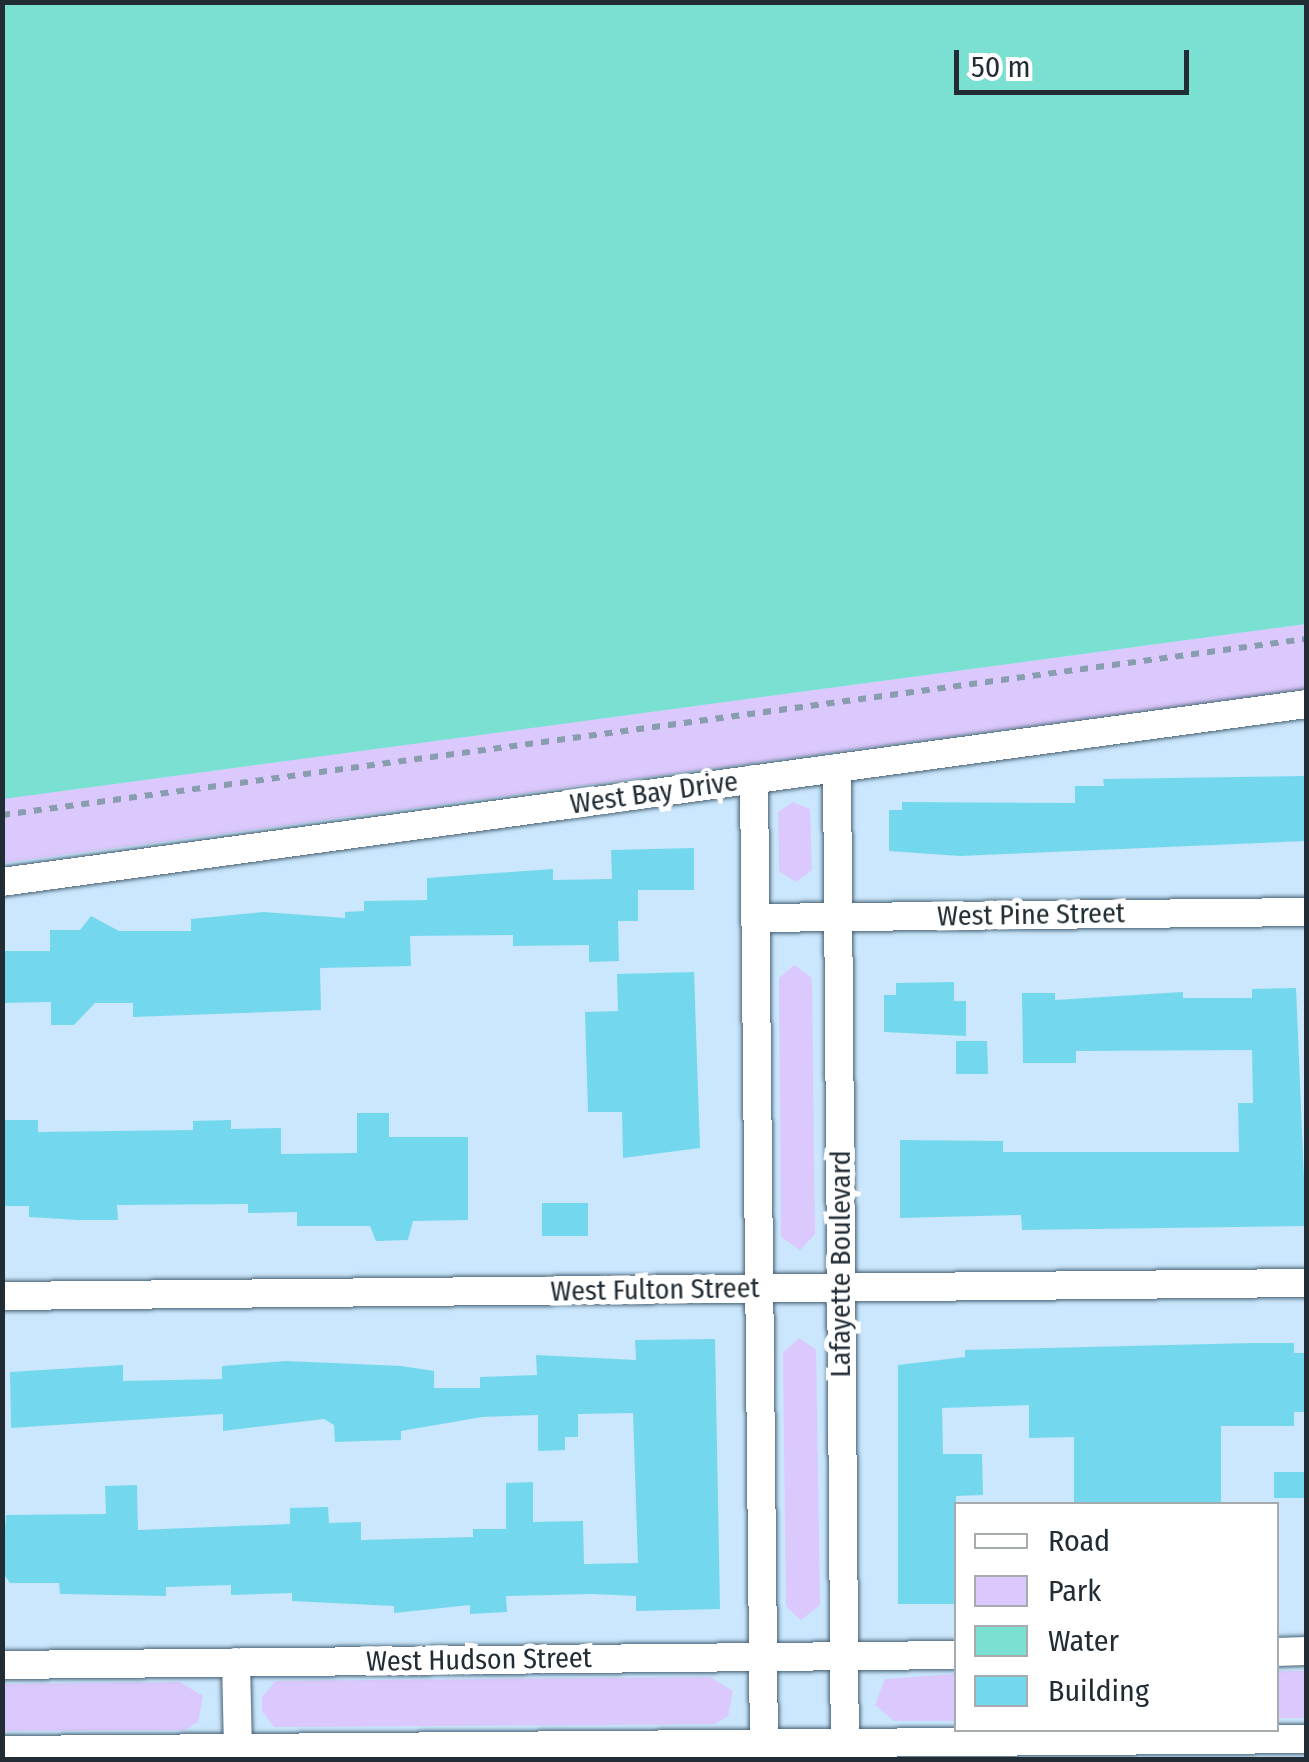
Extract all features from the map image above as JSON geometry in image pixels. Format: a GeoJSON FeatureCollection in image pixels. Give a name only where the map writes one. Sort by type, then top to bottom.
{"type":"FeatureCollection","features":[{"type":"Feature","properties":{"kind":"street","name":"West Bay Drive"},"geometry":{"type":"LineString","coordinates":[[2,882],[1306,704]]}},
{"type":"Feature","properties":{"kind":"street","name":"Lafayette Boulevard"},"geometry":{"type":"LineString","coordinates":[[836,768],[844,1751]]}},
{"type":"Feature","properties":{"kind":"street"},"geometry":{"type":"LineString","coordinates":[[754,779],[764,1751]]}},
{"type":"Feature","properties":{"kind":"street","name":"West Pine Street"},"geometry":{"type":"LineString","coordinates":[[755,918],[1306,912]]}},
{"type":"Feature","properties":{"kind":"street","name":"West Fulton Street"},"geometry":{"type":"LineString","coordinates":[[2,1296],[1306,1284]]}},
{"type":"Feature","properties":{"kind":"street"},"geometry":{"type":"LineString","coordinates":[[1279,1652],[1306,1651]]}},
{"type":"Feature","properties":{"kind":"street","name":"West Hudson Street"},"geometry":{"type":"LineString","coordinates":[[2,1665],[954,1655]]}},
{"type":"Feature","properties":{"kind":"street"},"geometry":{"type":"LineString","coordinates":[[236,1662],[238,1748]]}},
{"type":"Feature","properties":{"kind":"street"},"geometry":{"type":"LineString","coordinates":[[2,1750],[844,1751],[1306,1738]]}},
{"type":"Feature","properties":{"kind":"path"},"geometry":{"type":"LineString","coordinates":[[2,815],[1306,639]]}},
{"type":"Feature","properties":{"kind":"green space"},"geometry":{"type":"Polygon","coordinates":[[[1306,624],[1306,689],[3,863],[2,799],[1306,624]]]}},
{"type":"Feature","properties":{"kind":"green space"},"geometry":{"type":"Polygon","coordinates":[[[793,802],[810,809],[812,870],[796,882],[779,871],[778,812],[793,802]]]}},
{"type":"Feature","properties":{"kind":"green space"},"geometry":{"type":"Polygon","coordinates":[[[794,965],[812,978],[815,1234],[800,1250],[781,1237],[779,978],[794,965]]]}},
{"type":"Feature","properties":{"kind":"green space"},"geometry":{"type":"Polygon","coordinates":[[[799,1338],[816,1350],[820,1605],[801,1620],[786,1606],[783,1353],[799,1338]]]}},
{"type":"Feature","properties":{"kind":"green space"},"geometry":{"type":"Polygon","coordinates":[[[1279,1671],[1306,1671],[1306,1718],[1279,1718],[1279,1671]]]}},
{"type":"Feature","properties":{"kind":"green space"},"geometry":{"type":"Polygon","coordinates":[[[954,1674],[954,1721],[894,1721],[875,1705],[885,1679],[954,1674]]]}},
{"type":"Feature","properties":{"kind":"green space"},"geometry":{"type":"Polygon","coordinates":[[[710,1677],[733,1691],[728,1716],[715,1724],[274,1727],[262,1711],[262,1697],[276,1681],[710,1677]]]}},
{"type":"Feature","properties":{"kind":"green space"},"geometry":{"type":"Polygon","coordinates":[[[180,1682],[203,1696],[198,1722],[185,1730],[3,1731],[3,1684],[180,1682]]]}},
{"type":"Feature","properties":{"kind":"water"},"geometry":{"type":"Polygon","coordinates":[[[2,3],[1306,3],[1306,624],[3,799],[2,3]]]}},
{"type":"Feature","properties":{"kind":"building"},"geometry":{"type":"Polygon","coordinates":[[[1306,776],[1306,841],[960,856],[889,851],[889,810],[902,810],[902,802],[1075,803],[1075,786],[1104,786],[1103,779],[1306,776]]]}},
{"type":"Feature","properties":{"kind":"building"},"geometry":{"type":"Polygon","coordinates":[[[694,848],[694,890],[638,890],[638,921],[618,921],[619,961],[589,962],[589,945],[513,946],[513,935],[410,936],[411,966],[320,968],[321,1010],[133,1017],[133,1003],[95,1003],[74,1025],[51,1025],[51,1002],[2,1003],[2,951],[50,951],[50,930],[80,930],[91,916],[119,931],[191,931],[191,919],[263,912],[345,918],[345,912],[364,911],[364,901],[427,900],[427,878],[553,869],[553,880],[612,879],[611,850],[694,848]]]}},
{"type":"Feature","properties":{"kind":"building"},"geometry":{"type":"Polygon","coordinates":[[[694,972],[700,1148],[623,1158],[622,1112],[588,1112],[585,1012],[618,1011],[617,974],[694,972]]]}},
{"type":"Feature","properties":{"kind":"building"},"geometry":{"type":"Polygon","coordinates":[[[954,982],[954,1001],[966,1001],[966,1036],[884,1032],[884,995],[896,995],[896,983],[954,982]]]}},
{"type":"Feature","properties":{"kind":"building"},"geometry":{"type":"Polygon","coordinates":[[[1296,988],[1306,1226],[1022,1230],[1021,1215],[900,1218],[900,1140],[1003,1141],[1003,1152],[1239,1152],[1238,1103],[1253,1103],[1252,1050],[1076,1051],[1076,1063],[1023,1063],[1022,993],[1055,993],[1055,1000],[1183,992],[1183,998],[1252,998],[1252,989],[1296,988]]]}},
{"type":"Feature","properties":{"kind":"building"},"geometry":{"type":"Polygon","coordinates":[[[956,1041],[987,1041],[988,1074],[956,1074],[956,1041]]]}},
{"type":"Feature","properties":{"kind":"building"},"geometry":{"type":"Polygon","coordinates":[[[357,1113],[389,1113],[389,1137],[468,1137],[468,1220],[413,1221],[408,1240],[376,1241],[370,1226],[297,1226],[297,1212],[248,1213],[248,1204],[117,1205],[118,1220],[29,1217],[29,1206],[2,1206],[2,1120],[38,1120],[38,1132],[193,1130],[193,1121],[231,1120],[231,1129],[281,1128],[281,1154],[357,1153],[357,1113]]]}},
{"type":"Feature","properties":{"kind":"building"},"geometry":{"type":"Polygon","coordinates":[[[542,1203],[588,1203],[588,1236],[542,1236],[542,1203]]]}},
{"type":"Feature","properties":{"kind":"building"},"geometry":{"type":"Polygon","coordinates":[[[715,1339],[720,1609],[636,1611],[636,1596],[592,1594],[506,1596],[507,1612],[470,1614],[470,1605],[394,1613],[394,1606],[292,1601],[292,1593],[231,1595],[231,1585],[166,1587],[166,1596],[60,1594],[59,1583],[10,1583],[2,1572],[6,1515],[106,1514],[105,1486],[137,1485],[138,1530],[290,1524],[290,1508],[328,1507],[329,1523],[361,1522],[361,1540],[473,1537],[473,1529],[506,1529],[506,1483],[533,1482],[533,1522],[583,1521],[584,1564],[638,1563],[633,1413],[578,1414],[578,1437],[565,1437],[565,1450],[538,1451],[538,1415],[482,1417],[401,1431],[401,1440],[335,1442],[334,1425],[324,1419],[223,1431],[223,1414],[11,1428],[10,1372],[123,1365],[123,1381],[222,1379],[222,1366],[286,1361],[401,1366],[434,1371],[434,1388],[480,1388],[480,1377],[537,1375],[536,1355],[636,1360],[635,1340],[715,1339]]]}},
{"type":"Feature","properties":{"kind":"building"},"geometry":{"type":"Polygon","coordinates":[[[1294,1343],[1294,1353],[1306,1353],[1306,1412],[1294,1412],[1294,1426],[1221,1426],[1221,1502],[1074,1502],[1074,1437],[1029,1438],[1029,1405],[942,1408],[943,1454],[982,1454],[983,1495],[956,1496],[954,1502],[954,1604],[898,1604],[898,1365],[965,1357],[965,1350],[1294,1343]]]}},
{"type":"Feature","properties":{"kind":"building"},"geometry":{"type":"Polygon","coordinates":[[[1274,1472],[1304,1472],[1305,1498],[1274,1498],[1274,1472]]]}}]}
